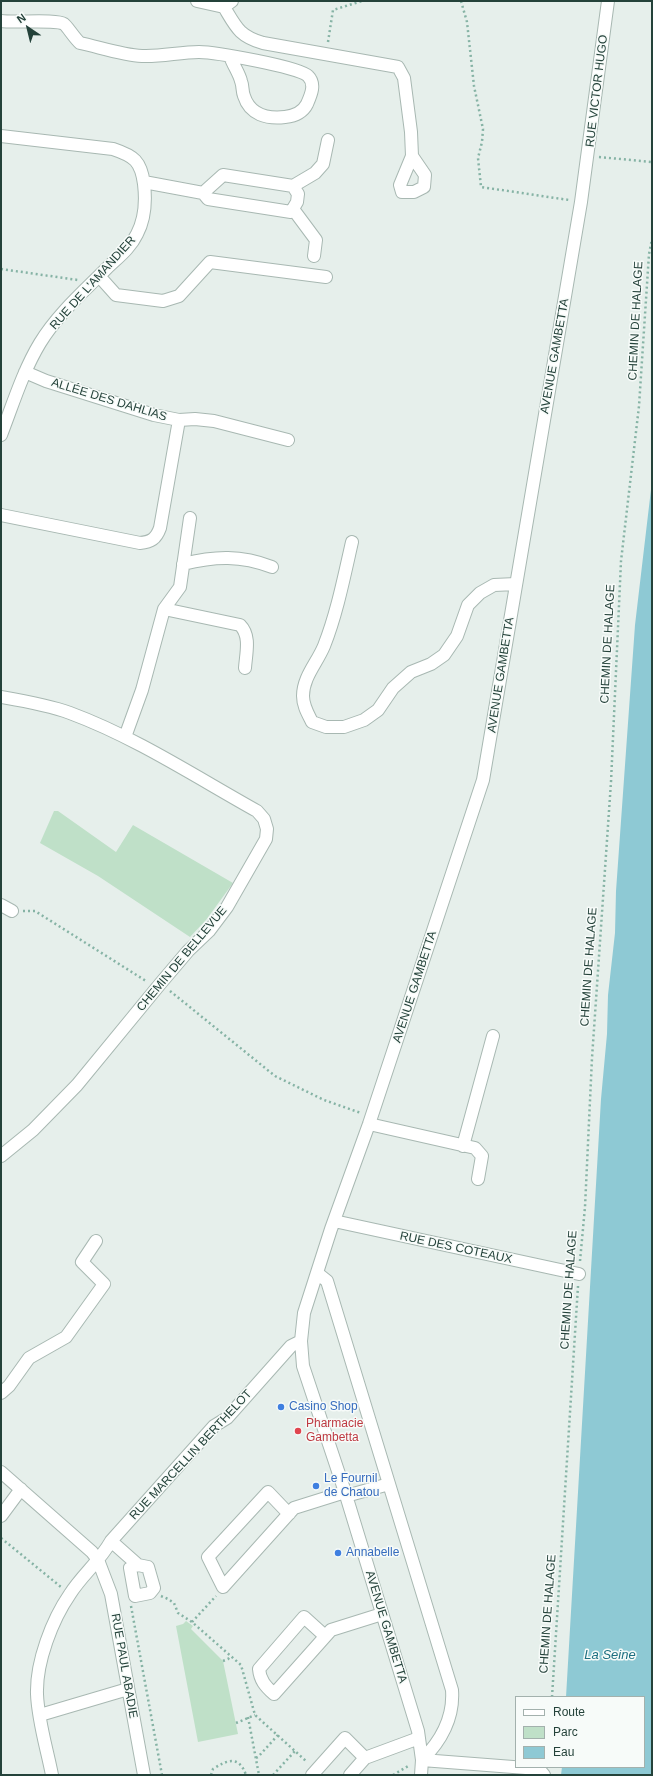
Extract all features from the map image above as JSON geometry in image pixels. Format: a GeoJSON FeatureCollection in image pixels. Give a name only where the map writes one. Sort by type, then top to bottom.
{"type":"FeatureCollection","features":[{"type":"Feature","properties":{"kind":"street"},"geometry":{"type":"LineString","coordinates":[[197,1],[228,4],[236,26],[248,39],[398,68],[404,78],[411,132],[412,156]]}},
{"type":"Feature","properties":{"kind":"street","name":"RUE VICTOR HUGO"},"geometry":{"type":"LineString","coordinates":[[585,181],[608,1]]}},
{"type":"Feature","properties":{"kind":"street"},"geometry":{"type":"LineString","coordinates":[[1,21],[12,23],[57,21],[65,24],[80,43],[142,56],[200,52],[230,56],[295,69],[308,75],[312,84],[311,95],[304,108],[292,116],[276,118],[258,114],[249,107],[243,95],[241,80],[234,68],[230,56]]}},
{"type":"Feature","properties":{"kind":"street","name":"RUE DE L'AMANDIER"},"geometry":{"type":"LineString","coordinates":[[1,136],[113,149],[128,154],[137,161],[142,172],[144,182],[144,210],[141,225],[136,236],[128,248],[66,309],[41,342],[25,372],[1,435]]}},
{"type":"Feature","properties":{"kind":"street"},"geometry":{"type":"LineString","coordinates":[[203,193],[223,175],[293,186],[315,173],[323,164],[328,140]]}},
{"type":"Feature","properties":{"kind":"street","name":"AVENUE GAMBETTA"},"geometry":{"type":"LineString","coordinates":[[421,1775],[422,1760],[419,1738],[346,1494],[303,1366],[301,1341],[304,1313],[334,1222],[371,1120],[483,780],[585,181]]}},
{"type":"Feature","properties":{"kind":"street"},"geometry":{"type":"LineString","coordinates":[[144,182],[203,193],[208,199],[291,212],[297,202],[298,194],[293,186]]}},
{"type":"Feature","properties":{"kind":"street"},"geometry":{"type":"LineString","coordinates":[[293,209],[316,240],[314,256]]}},
{"type":"Feature","properties":{"kind":"street"},"geometry":{"type":"LineString","coordinates":[[99,276],[116,295],[163,300],[179,296],[210,262],[326,277]]}},
{"type":"Feature","properties":{"kind":"street","name":"ALLÉE DES DAHLIAS"},"geometry":{"type":"LineString","coordinates":[[25,372],[46,381],[127,407],[178,420],[195,419],[214,421],[288,440]]}},
{"type":"Feature","properties":{"kind":"street"},"geometry":{"type":"LineString","coordinates":[[1,515],[140,543],[149,542],[157,536],[160,528],[178,420]]}},
{"type":"Feature","properties":{"kind":"street"},"geometry":{"type":"LineString","coordinates":[[125,737],[142,690],[164,609],[180,587],[190,518]]}},
{"type":"Feature","properties":{"kind":"street"},"geometry":{"type":"LineString","coordinates":[[352,542],[338,605],[324,647],[306,679],[303,696],[306,711],[312,722],[326,727],[344,727],[364,720],[378,710],[393,688],[411,672],[431,664],[444,655],[457,636],[468,605],[480,593],[494,585],[516,584]]}},
{"type":"Feature","properties":{"kind":"street"},"geometry":{"type":"LineString","coordinates":[[183,564],[206,558],[228,558],[254,560],[272,567]]}},
{"type":"Feature","properties":{"kind":"street"},"geometry":{"type":"LineString","coordinates":[[164,609],[240,625],[246,631],[247,639],[245,668]]}},
{"type":"Feature","properties":{"kind":"street","name":"CHEMIN DE BELLEVUE"},"geometry":{"type":"LineString","coordinates":[[1,697],[25,701],[69,713],[125,737],[257,811],[264,819],[267,829],[266,839],[227,907],[209,932],[188,951],[100,1058],[56,1108],[1,1156]]}},
{"type":"Feature","properties":{"kind":"street"},"geometry":{"type":"LineString","coordinates":[[1,905],[12,911]]}},
{"type":"Feature","properties":{"kind":"street"},"geometry":{"type":"LineString","coordinates":[[463,1146],[493,1036]]}},
{"type":"Feature","properties":{"kind":"street"},"geometry":{"type":"LineString","coordinates":[[371,1120],[475,1148],[482,1156],[478,1179]]}},
{"type":"Feature","properties":{"kind":"street","name":"RUE DES COTEAUX"},"geometry":{"type":"LineString","coordinates":[[334,1222],[579,1274]]}},
{"type":"Feature","properties":{"kind":"street"},"geometry":{"type":"LineString","coordinates":[[1,1393],[9,1386],[29,1358],[66,1337],[104,1284],[82,1262],[96,1241]]}},
{"type":"Feature","properties":{"kind":"street"},"geometry":{"type":"LineString","coordinates":[[317,1273],[327,1281],[452,1690],[453,1702],[450,1716],[436,1747],[422,1760]]}},
{"type":"Feature","properties":{"kind":"street","name":"RUE MARCELLIN BERTHELOT"},"geometry":{"type":"LineString","coordinates":[[52,1775],[37,1693],[39,1671],[51,1628],[70,1594],[98,1560],[111,1541],[214,1426],[227,1418],[291,1346],[301,1341]]}},
{"type":"Feature","properties":{"kind":"street"},"geometry":{"type":"LineString","coordinates":[[1,1472],[92,1552],[98,1560]]}},
{"type":"Feature","properties":{"kind":"street"},"geometry":{"type":"LineString","coordinates":[[289,1514],[268,1492],[208,1558],[223,1587],[289,1514],[294,1508],[388,1484]]}},
{"type":"Feature","properties":{"kind":"street"},"geometry":{"type":"LineString","coordinates":[[1,1516],[21,1489]]}},
{"type":"Feature","properties":{"kind":"street"},"geometry":{"type":"LineString","coordinates":[[111,1541],[138,1565],[148,1567],[154,1588],[150,1593],[135,1596],[130,1568],[138,1565]]}},
{"type":"Feature","properties":{"kind":"street","name":"RUE PAUL ABADIE"},"geometry":{"type":"LineString","coordinates":[[98,1560],[111,1594],[144,1775]]}},
{"type":"Feature","properties":{"kind":"street"},"geometry":{"type":"LineString","coordinates":[[325,1636],[304,1617],[259,1668],[260,1676],[265,1686],[274,1694],[331,1630],[382,1614]]}},
{"type":"Feature","properties":{"kind":"street"},"geometry":{"type":"LineString","coordinates":[[40,1715],[128,1689]]}},
{"type":"Feature","properties":{"kind":"street"},"geometry":{"type":"LineString","coordinates":[[312,1775],[345,1738],[365,1758]]}},
{"type":"Feature","properties":{"kind":"street"},"geometry":{"type":"LineString","coordinates":[[350,1775],[365,1758],[419,1738]]}},
{"type":"Feature","properties":{"kind":"street"},"geometry":{"type":"LineString","coordinates":[[422,1760],[515,1767]]}},
{"type":"Feature","properties":{"kind":"street"},"geometry":{"type":"LineString","coordinates":[[526,1768],[539,1769],[544,1775]]}},
{"type":"Feature","properties":{"kind":"path"},"geometry":{"type":"LineString","coordinates":[[325,55],[333,10],[362,1]]}},
{"type":"Feature","properties":{"kind":"path"},"geometry":{"type":"LineString","coordinates":[[461,1],[467,22],[474,86],[478,111],[483,129],[482,142],[478,158],[481,187],[581,202]]}},
{"type":"Feature","properties":{"kind":"path"},"geometry":{"type":"LineString","coordinates":[[588,156],[652,162]]}},
{"type":"Feature","properties":{"kind":"path","name":"CHEMIN DE HALAGE"},"geometry":{"type":"LineString","coordinates":[[552,1696],[579,1274],[585,1207],[592,1058],[611,782],[621,561],[639,406],[649,254],[652,240]]}},
{"type":"Feature","properties":{"kind":"path"},"geometry":{"type":"LineString","coordinates":[[1,269],[79,280],[88,287]]}},
{"type":"Feature","properties":{"kind":"path"},"geometry":{"type":"LineString","coordinates":[[12,911],[35,912],[158,986],[275,1076],[324,1100],[371,1120]]}},
{"type":"Feature","properties":{"kind":"path"},"geometry":{"type":"LineString","coordinates":[[1,1538],[70,1594]]}},
{"type":"Feature","properties":{"kind":"path"},"geometry":{"type":"LineString","coordinates":[[192,1622],[223,1587]]}},
{"type":"Feature","properties":{"kind":"path"},"geometry":{"type":"LineString","coordinates":[[152,1590],[174,1604],[178,1613],[192,1622],[241,1665],[255,1715],[306,1761]]}},
{"type":"Feature","properties":{"kind":"path"},"geometry":{"type":"LineString","coordinates":[[135,1596],[131,1602],[134,1630],[162,1775]]}},
{"type":"Feature","properties":{"kind":"path"},"geometry":{"type":"LineString","coordinates":[[223,1660],[228,1660],[231,1656]]}},
{"type":"Feature","properties":{"kind":"path"},"geometry":{"type":"LineString","coordinates":[[236,1723],[255,1715]]}},
{"type":"Feature","properties":{"kind":"path"},"geometry":{"type":"LineString","coordinates":[[248,1717],[259,1775]]}},
{"type":"Feature","properties":{"kind":"path"},"geometry":{"type":"LineString","coordinates":[[256,1758],[278,1735]]}},
{"type":"Feature","properties":{"kind":"path"},"geometry":{"type":"LineString","coordinates":[[273,1775],[295,1751]]}},
{"type":"Feature","properties":{"kind":"path"},"geometry":{"type":"LineString","coordinates":[[211,1775],[213,1769],[228,1761],[236,1762],[244,1768],[246,1775]]}},
{"type":"Feature","properties":{"kind":"green space"},"geometry":{"type":"Polygon","coordinates":[[[54,811],[58,811],[116,852],[133,825],[233,883],[206,920],[190,937],[98,876],[40,843],[54,811]]]}},
{"type":"Feature","properties":{"kind":"green space"},"geometry":{"type":"Polygon","coordinates":[[[186,1621],[193,1626],[191,1629],[223,1661],[238,1734],[198,1742],[176,1626],[183,1624],[186,1621]]]}},
{"type":"Feature","properties":{"kind":"water","name":"La Seine"},"geometry":{"type":"Polygon","coordinates":[[[652,481],[652,1775],[561,1775],[562,1768],[645,1768],[645,1696],[566,1696],[601,1099],[607,1034],[608,995],[615,933],[616,891],[635,625],[652,481]]]}},
{"type":"Feature","properties":{"kind":"place","name":"Casino Shop"},"geometry":{"type":"Point","coordinates":[281,1407]}},
{"type":"Feature","properties":{"kind":"place","name":"Pharmacie Gambetta"},"geometry":{"type":"Point","coordinates":[298,1431]}},
{"type":"Feature","properties":{"kind":"place","name":"Le Fournil de Chatou"},"geometry":{"type":"Point","coordinates":[316,1486]}},
{"type":"Feature","properties":{"kind":"place","name":"Annabelle"},"geometry":{"type":"Point","coordinates":[338,1553]}}]}
